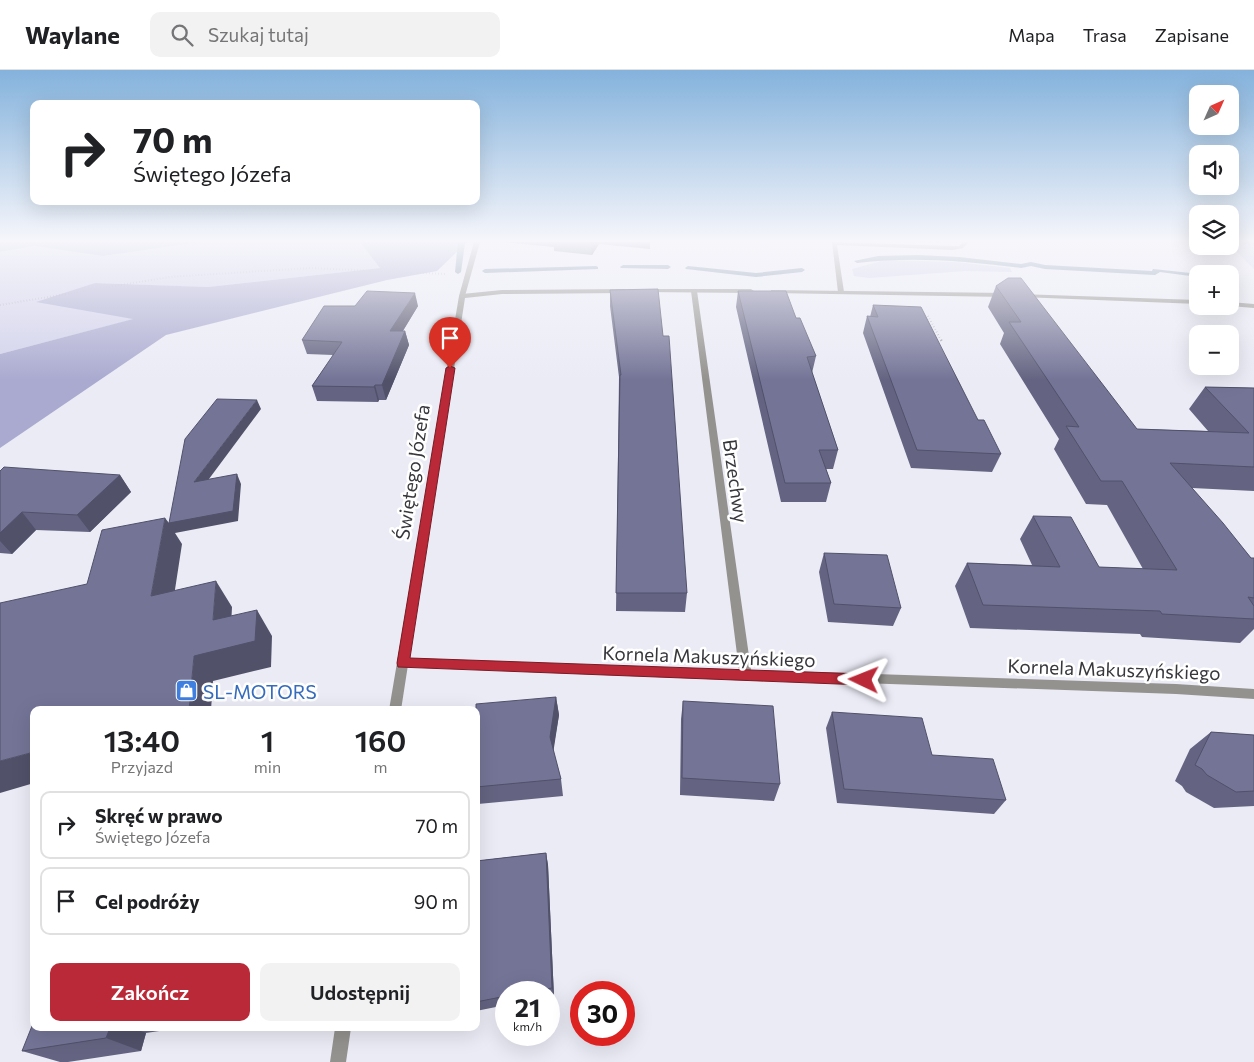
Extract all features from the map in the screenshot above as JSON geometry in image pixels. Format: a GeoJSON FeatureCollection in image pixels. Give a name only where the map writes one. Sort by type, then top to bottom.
{"type":"FeatureCollection","features":[{"type":"Feature","properties":{"kind":"street","name":"Świętego Józefa"},"geometry":{"type":"LineString","coordinates":[[396,706],[463,288]]}},
{"type":"Feature","properties":{"kind":"street"},"geometry":{"type":"LineString","coordinates":[[462,296],[502,292],[627,291]]}},
{"type":"Feature","properties":{"kind":"street"},"geometry":{"type":"LineString","coordinates":[[637,291],[1065,296],[1189,302]]}},
{"type":"Feature","properties":{"kind":"street","name":"Brzechwy"},"geometry":{"type":"LineString","coordinates":[[694,291],[746,676]]}},
{"type":"Feature","properties":{"kind":"street"},"geometry":{"type":"LineString","coordinates":[[1239,305],[1254,306]]}},
{"type":"Feature","properties":{"kind":"street","name":"Kornela Makuszyńskiego"},"geometry":{"type":"LineString","coordinates":[[403,663],[1176,689],[1254,694]]}},
{"type":"Feature","properties":{"kind":"street"},"geometry":{"type":"LineString","coordinates":[[338,1062],[343,1031]]}},
{"type":"Feature","properties":{"kind":"path"},"geometry":{"type":"LineString","coordinates":[[0,305],[103,288]]}},
{"type":"Feature","properties":{"kind":"shaded area"},"geometry":{"type":"Polygon","coordinates":[[[0,288],[101,288],[134,319],[0,354],[0,288]]]}},
{"type":"Feature","properties":{"kind":"shaded area"},"geometry":{"type":"Polygon","coordinates":[[[79,288],[354,288],[166,335],[0,448],[0,354],[133,319],[36,302],[79,288]]]}},
{"type":"Feature","properties":{"kind":"building"},"geometry":{"type":"Polygon","coordinates":[[[998,288],[1029,288],[1137,429],[1249,433],[1205,387],[1254,388],[1254,467],[1170,463],[1251,558],[1254,558],[1254,598],[1248,597],[1254,606],[1254,619],[1162,614],[1160,611],[983,605],[967,563],[1060,567],[1033,516],[1071,517],[1099,567],[1177,570],[1122,481],[1101,481],[1066,426],[1079,427],[1009,322],[1021,322],[998,288]]]}},
{"type":"Feature","properties":{"kind":"building"},"geometry":{"type":"Polygon","coordinates":[[[658,289],[663,336],[669,336],[687,593],[616,593],[621,375],[610,290],[658,289]]]}},
{"type":"Feature","properties":{"kind":"building"},"geometry":{"type":"Polygon","coordinates":[[[367,291],[415,293],[390,331],[405,331],[382,385],[375,385],[374,387],[312,386],[342,342],[302,340],[324,306],[355,306],[367,291]]]}},
{"type":"Feature","properties":{"kind":"building"},"geometry":{"type":"Polygon","coordinates":[[[738,291],[786,291],[796,318],[800,318],[816,356],[807,357],[838,450],[819,450],[831,483],[785,483],[738,291]]]}},
{"type":"Feature","properties":{"kind":"building"},"geometry":{"type":"Polygon","coordinates":[[[873,305],[921,307],[978,420],[984,420],[1001,454],[917,450],[867,316],[878,317],[873,305]]]}},
{"type":"Feature","properties":{"kind":"building"},"geometry":{"type":"Polygon","coordinates":[[[217,399],[257,400],[194,482],[237,474],[233,511],[169,523],[185,439],[217,399]]]}},
{"type":"Feature","properties":{"kind":"building"},"geometry":{"type":"Polygon","coordinates":[[[4,467],[120,475],[77,515],[22,512],[0,533],[0,471],[4,467]]]}},
{"type":"Feature","properties":{"kind":"building"},"geometry":{"type":"Polygon","coordinates":[[[165,518],[151,596],[216,581],[213,620],[257,610],[255,641],[194,656],[189,706],[30,706],[30,753],[0,761],[0,603],[87,584],[102,530],[165,518]]]}},
{"type":"Feature","properties":{"kind":"building"},"geometry":{"type":"Polygon","coordinates":[[[824,553],[887,555],[901,608],[834,604],[824,553]]]}},
{"type":"Feature","properties":{"kind":"building"},"geometry":{"type":"Polygon","coordinates":[[[556,697],[550,737],[561,779],[480,787],[480,706],[476,706],[476,704],[556,697]]]}},
{"type":"Feature","properties":{"kind":"building"},"geometry":{"type":"Polygon","coordinates":[[[683,701],[773,706],[780,784],[682,778],[683,701]]]}},
{"type":"Feature","properties":{"kind":"building"},"geometry":{"type":"Polygon","coordinates":[[[832,712],[922,718],[932,755],[993,759],[1006,800],[844,789],[832,712]]]}},
{"type":"Feature","properties":{"kind":"building"},"geometry":{"type":"Polygon","coordinates":[[[1211,732],[1254,735],[1254,791],[1236,792],[1207,775],[1195,765],[1211,732]]]}},
{"type":"Feature","properties":{"kind":"building"},"geometry":{"type":"Polygon","coordinates":[[[546,853],[552,981],[495,981],[495,998],[480,1001],[480,861],[546,853]]]}},
{"type":"Feature","properties":{"kind":"building"},"geometry":{"type":"Polygon","coordinates":[[[30,1031],[109,1031],[106,1038],[22,1051],[30,1031]]]}},
{"type":"Feature","properties":{"kind":"place","name":"SL-MOTORS"},"geometry":{"type":"Point","coordinates":[187,691]}},
{"type":"Feature","properties":{"kind":"route"},"geometry":{"type":"LineString","coordinates":[[450,368],[403,663],[864,680]]}}]}
